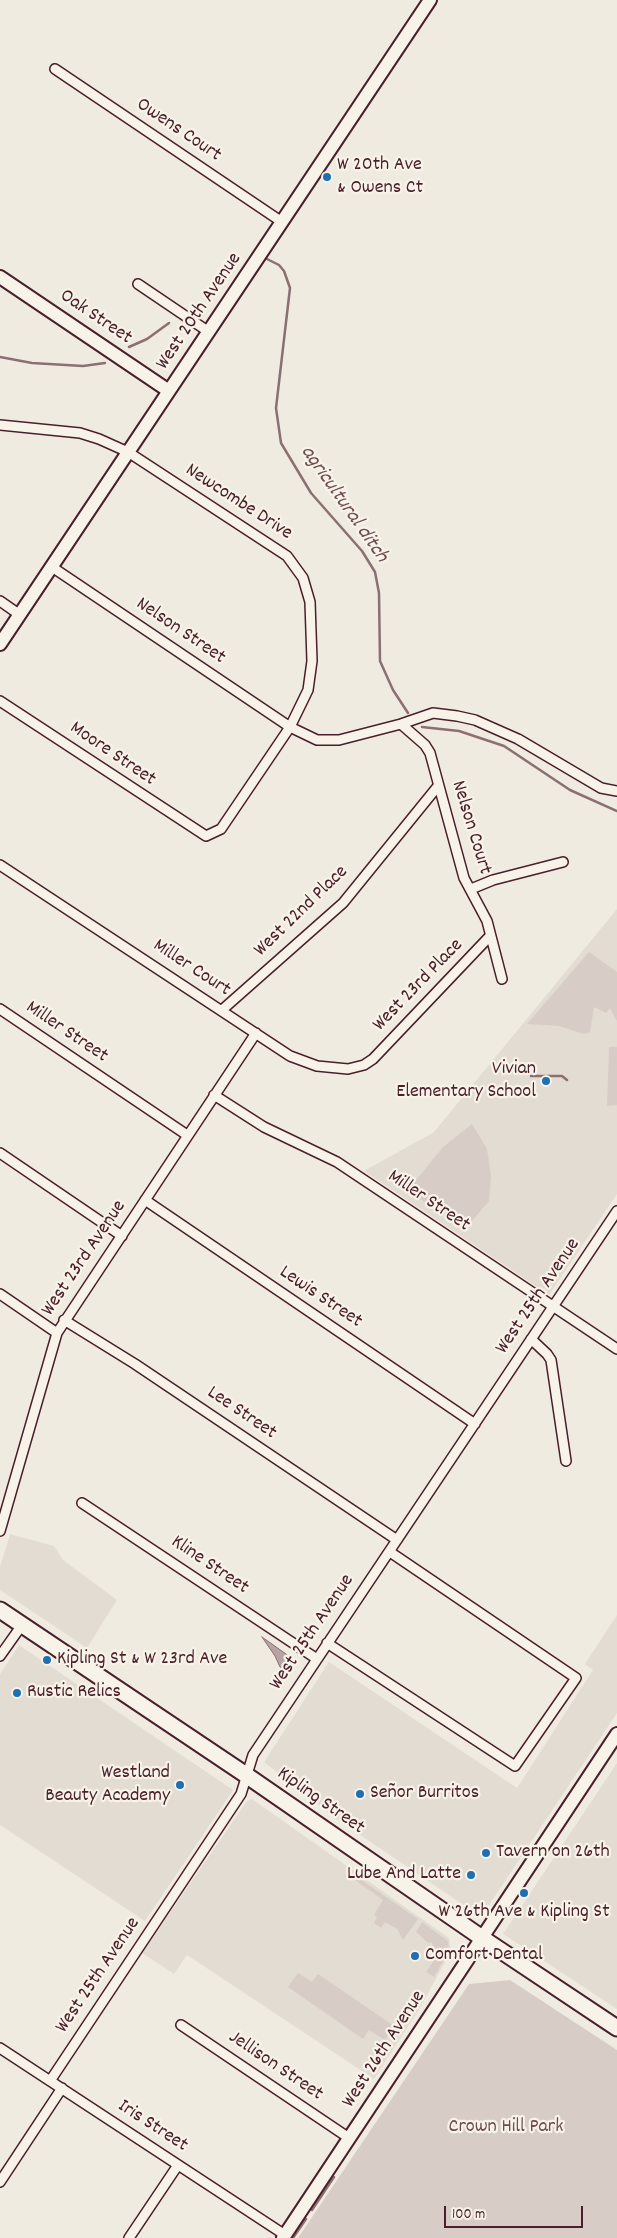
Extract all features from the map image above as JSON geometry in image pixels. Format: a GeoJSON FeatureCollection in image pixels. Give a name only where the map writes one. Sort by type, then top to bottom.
{"type":"FeatureCollection","features":[{"type":"Feature","properties":{"kind":"main road","name":"Kipling Street"},"geometry":{"type":"LineString","coordinates":[[0,1610],[617,2028]]}},
{"type":"Feature","properties":{"kind":"street","name":"West 20th Avenue"},"geometry":{"type":"LineString","coordinates":[[0,644],[430,0]]}},
{"type":"Feature","properties":{"kind":"street","name":"Owens Court"},"geometry":{"type":"LineString","coordinates":[[55,69],[282,222]]}},
{"type":"Feature","properties":{"kind":"street","name":"Oak Street"},"geometry":{"type":"LineString","coordinates":[[0,277],[169,391]]}},
{"type":"Feature","properties":{"kind":"street"},"geometry":{"type":"LineString","coordinates":[[138,284],[209,332]]}},
{"type":"Feature","properties":{"kind":"street","name":"Newcombe Drive"},"geometry":{"type":"LineString","coordinates":[[0,425],[80,433],[100,439],[128,452],[287,556],[303,578],[310,602],[312,661],[308,690],[290,727],[221,830],[206,836]]}},
{"type":"Feature","properties":{"kind":"street","name":"Nelson Street"},"geometry":{"type":"LineString","coordinates":[[52,567],[290,727],[317,740],[339,740],[401,724],[433,713],[475,720],[534,746],[601,788],[617,791]]}},
{"type":"Feature","properties":{"kind":"street"},"geometry":{"type":"LineString","coordinates":[[0,601],[20,615]]}},
{"type":"Feature","properties":{"kind":"street","name":"Moore Street"},"geometry":{"type":"LineString","coordinates":[[0,701],[206,836]]}},
{"type":"Feature","properties":{"kind":"street","name":"Nelson Court"},"geometry":{"type":"LineString","coordinates":[[401,724],[430,753],[464,878],[487,921],[502,979]]}},
{"type":"Feature","properties":{"kind":"street","name":"West 22nd Place"},"geometry":{"type":"LineString","coordinates":[[222,1010],[343,903],[438,786]]}},
{"type":"Feature","properties":{"kind":"street"},"geometry":{"type":"LineString","coordinates":[[471,889],[493,880],[563,862]]}},
{"type":"Feature","properties":{"kind":"street","name":"Miller Court"},"geometry":{"type":"LineString","coordinates":[[0,865],[290,1056],[317,1066],[348,1069],[373,1059]]}},
{"type":"Feature","properties":{"kind":"street","name":"West 23rd Place"},"geometry":{"type":"LineString","coordinates":[[373,1059],[490,936]]}},
{"type":"Feature","properties":{"kind":"street","name":"Miller Street"},"geometry":{"type":"LineString","coordinates":[[0,1010],[187,1135]]}},
{"type":"Feature","properties":{"kind":"street","name":"West 23rd Avenue"},"geometry":{"type":"LineString","coordinates":[[0,1531],[57,1333],[256,1033]]}},
{"type":"Feature","properties":{"kind":"street","name":"Miller Street"},"geometry":{"type":"LineString","coordinates":[[214,1095],[264,1127],[337,1162],[617,1349]]}},
{"type":"Feature","properties":{"kind":"street"},"geometry":{"type":"LineString","coordinates":[[0,1153],[122,1236]]}},
{"type":"Feature","properties":{"kind":"street","name":"Lewis Street"},"geometry":{"type":"LineString","coordinates":[[145,1200],[475,1424]]}},
{"type":"Feature","properties":{"kind":"street","name":"West 25th Avenue"},"geometry":{"type":"LineString","coordinates":[[50,2081],[241,1794],[253,1756],[617,1211]]}},
{"type":"Feature","properties":{"kind":"street"},"geometry":{"type":"LineString","coordinates":[[0,1294],[57,1333]]}},
{"type":"Feature","properties":{"kind":"street","name":"Lee Street"},"geometry":{"type":"LineString","coordinates":[[64,1320],[135,1364],[397,1540]]}},
{"type":"Feature","properties":{"kind":"street"},"geometry":{"type":"LineString","coordinates":[[531,1340],[551,1360],[566,1461]]}},
{"type":"Feature","properties":{"kind":"street","name":"Kline Street"},"geometry":{"type":"LineString","coordinates":[[82,1503],[317,1659]]}},
{"type":"Feature","properties":{"kind":"street"},"geometry":{"type":"LineString","coordinates":[[327,1643],[515,1766],[576,1678],[390,1552]]}},
{"type":"Feature","properties":{"kind":"street"},"geometry":{"type":"LineString","coordinates":[[0,1656],[22,1625]]}},
{"type":"Feature","properties":{"kind":"street","name":"West 26th Avenue"},"geometry":{"type":"LineString","coordinates":[[284,2237],[617,1734]]}},
{"type":"Feature","properties":{"kind":"street","name":"Jellison Street"},"geometry":{"type":"LineString","coordinates":[[181,2026],[349,2138]]}},
{"type":"Feature","properties":{"kind":"street","name":"Iris Street"},"geometry":{"type":"LineString","coordinates":[[0,2048],[284,2237]]}},
{"type":"Feature","properties":{"kind":"street"},"geometry":{"type":"LineString","coordinates":[[0,2182],[62,2088]]}},
{"type":"Feature","properties":{"kind":"street"},"geometry":{"type":"LineString","coordinates":[[129,2238],[178,2165]]}},
{"type":"Feature","properties":{"kind":"shaded area","name":"Vivian Elementary School"},"geometry":{"type":"Polygon","coordinates":[[[617,909],[617,1194],[549,1295],[364,1171],[434,1132],[617,909]]]}},
{"type":"Feature","properties":{"kind":"shaded area"},"geometry":{"type":"Polygon","coordinates":[[[10,1534],[54,1546],[63,1560],[117,1600],[87,1648],[0,1590],[0,1567],[10,1534]]]}},
{"type":"Feature","properties":{"kind":"shaded area"},"geometry":{"type":"Polygon","coordinates":[[[617,1615],[617,1713],[481,1917],[334,1817],[264,1762],[329,1662],[517,1788],[593,1670],[585,1664],[617,1615]]]}},
{"type":"Feature","properties":{"kind":"shaded area"},"geometry":{"type":"Polygon","coordinates":[[[262,1637],[286,1654],[290,1661],[285,1669],[280,1667],[262,1637]]]}},
{"type":"Feature","properties":{"kind":"shaded area"},"geometry":{"type":"Polygon","coordinates":[[[19,1645],[233,1790],[145,1921],[0,1825],[0,1674],[19,1645]]]}},
{"type":"Feature","properties":{"kind":"shaded area"},"geometry":{"type":"Polygon","coordinates":[[[617,1763],[617,2009],[503,1934],[617,1763]]]}},
{"type":"Feature","properties":{"kind":"shaded area"},"geometry":{"type":"Polygon","coordinates":[[[252,1799],[449,1938],[451,1951],[421,2006],[374,2079],[187,1955],[174,1974],[142,1953],[247,1801],[252,1799]]]}},
{"type":"Feature","properties":{"kind":"green space"},"geometry":{"type":"Polygon","coordinates":[[[589,952],[617,972],[617,1021],[610,1008],[606,1013],[594,1007],[590,1032],[584,1034],[559,1026],[527,1024],[589,952]]]}},
{"type":"Feature","properties":{"kind":"green space"},"geometry":{"type":"Polygon","coordinates":[[[609,1047],[617,1047],[617,1105],[607,1106],[609,1047]]]}},
{"type":"Feature","properties":{"kind":"green space"},"geometry":{"type":"Polygon","coordinates":[[[472,1124],[487,1149],[491,1176],[489,1201],[471,1222],[453,1219],[415,1196],[412,1185],[443,1147],[472,1124]]]}},
{"type":"Feature","properties":{"kind":"green space"},"geometry":{"type":"Polygon","coordinates":[[[360,1879],[418,1919],[403,1940],[397,1929],[385,1922],[381,1928],[374,1923],[377,1917],[374,1915],[383,1900],[355,1880],[360,1879]]]}},
{"type":"Feature","properties":{"kind":"green space"},"geometry":{"type":"Polygon","coordinates":[[[422,1922],[448,1941],[449,1951],[434,1977],[426,1972],[439,1953],[434,1950],[432,1942],[428,1943],[416,1932],[422,1922]]]}},
{"type":"Feature","properties":{"kind":"green space"},"geometry":{"type":"Polygon","coordinates":[[[298,1973],[312,1982],[318,1974],[394,2026],[385,2040],[369,2030],[363,2039],[288,1987],[298,1973]]]}},
{"type":"Feature","properties":{"kind":"green space","name":"Crown Hill Park"},"geometry":{"type":"Polygon","coordinates":[[[510,1980],[617,2050],[617,2238],[298,2238],[469,1984],[510,1980]]]}},
{"type":"Feature","properties":{"kind":"waterway","name":"agricultural ditch"},"geometry":{"type":"LineString","coordinates":[[267,259],[279,265],[284,271],[290,288],[276,408],[281,443],[311,493],[362,551],[375,572],[379,593],[380,661],[393,690],[408,713]]}},
{"type":"Feature","properties":{"kind":"waterway","name":"agricultural ditch"},"geometry":{"type":"LineString","coordinates":[[129,347],[147,339],[169,323]]}},
{"type":"Feature","properties":{"kind":"waterway","name":"agricultural ditch"},"geometry":{"type":"LineString","coordinates":[[0,357],[32,363],[83,366],[105,363]]}},
{"type":"Feature","properties":{"kind":"waterway","name":"agricultural ditch"},"geometry":{"type":"LineString","coordinates":[[422,727],[459,731],[504,746],[570,790],[617,811]]}},
{"type":"Feature","properties":{"kind":"waterway"},"geometry":{"type":"LineString","coordinates":[[531,1076],[562,1076],[567,1080]]}},
{"type":"Feature","properties":{"kind":"waterway"},"geometry":{"type":"LineString","coordinates":[[312,2210],[334,2177]]}},
{"type":"Feature","properties":{"kind":"waterway"},"geometry":{"type":"LineString","coordinates":[[293,2238],[306,2219]]}},
{"type":"Feature","properties":{"kind":"place","name":"W 20th Ave & Owens Ct"},"geometry":{"type":"Point","coordinates":[327,177]}},
{"type":"Feature","properties":{"kind":"place","name":"Vivian Elementary School"},"geometry":{"type":"Point","coordinates":[546,1081]}},
{"type":"Feature","properties":{"kind":"place","name":"Kipling St & W 23rd Ave"},"geometry":{"type":"Point","coordinates":[47,1660]}},
{"type":"Feature","properties":{"kind":"place","name":"Rustic Relics"},"geometry":{"type":"Point","coordinates":[17,1693]}},
{"type":"Feature","properties":{"kind":"place","name":"Westland Beauty Academy"},"geometry":{"type":"Point","coordinates":[180,1785]}},
{"type":"Feature","properties":{"kind":"place","name":"Señor Burritos"},"geometry":{"type":"Point","coordinates":[360,1794]}},
{"type":"Feature","properties":{"kind":"place","name":"Tavern on 26th"},"geometry":{"type":"Point","coordinates":[486,1853]}},
{"type":"Feature","properties":{"kind":"place","name":"Lube And Latte"},"geometry":{"type":"Point","coordinates":[471,1875]}},
{"type":"Feature","properties":{"kind":"place","name":"W 26th Ave & Kipling St"},"geometry":{"type":"Point","coordinates":[524,1893]}},
{"type":"Feature","properties":{"kind":"place","name":"Comfort Dental"},"geometry":{"type":"Point","coordinates":[415,1956]}}]}
